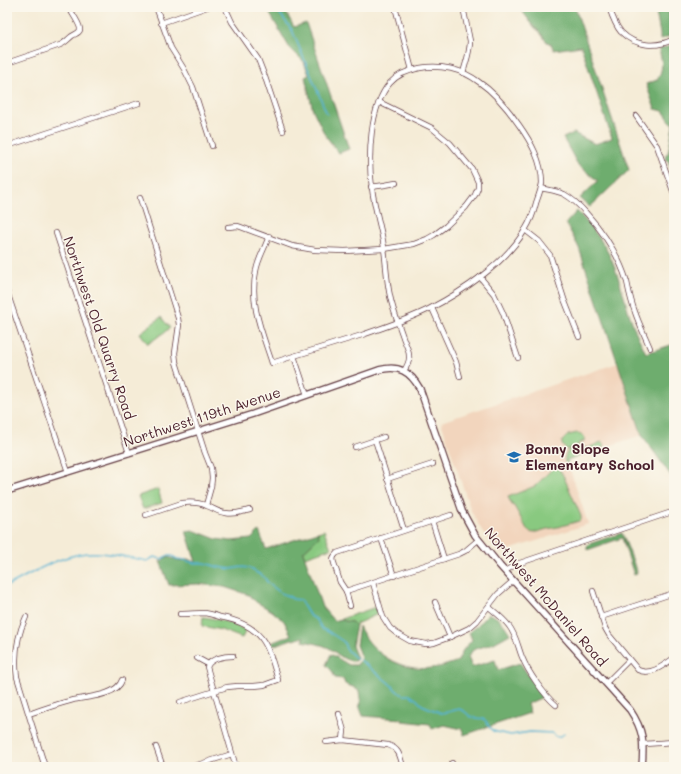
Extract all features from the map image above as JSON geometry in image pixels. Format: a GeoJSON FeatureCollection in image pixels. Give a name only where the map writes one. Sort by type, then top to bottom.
{"type":"FeatureCollection","features":[{"type":"Feature","properties":{"kind":"street"},"geometry":{"type":"LineString","coordinates":[[7,63],[60,45],[78,32],[80,30],[79,26],[68,7]]}},
{"type":"Feature","properties":{"kind":"street"},"geometry":{"type":"LineString","coordinates":[[156,7],[171,48],[193,87],[212,146]]}},
{"type":"Feature","properties":{"kind":"street"},"geometry":{"type":"LineString","coordinates":[[161,23],[207,7]]}},
{"type":"Feature","properties":{"kind":"street"},"geometry":{"type":"LineString","coordinates":[[225,7],[232,22],[258,59],[283,131]]}},
{"type":"Feature","properties":{"kind":"street"},"geometry":{"type":"LineString","coordinates":[[396,7],[412,70]]}},
{"type":"Feature","properties":{"kind":"street"},"geometry":{"type":"LineString","coordinates":[[462,73],[470,47],[463,7]]}},
{"type":"Feature","properties":{"kind":"street"},"geometry":{"type":"LineString","coordinates":[[609,7],[612,18],[621,32],[637,43],[658,45],[674,39]]}},
{"type":"Feature","properties":{"kind":"street"},"geometry":{"type":"LineString","coordinates":[[269,236],[256,270],[254,304],[272,363],[398,323],[432,308],[452,296],[480,277],[506,255],[525,230],[535,209],[541,188],[541,174],[538,160],[525,134],[496,96],[476,79],[438,66],[412,70],[400,74],[390,82],[379,102],[374,118],[370,171],[384,249],[388,288],[398,323],[410,357],[404,371]]}},
{"type":"Feature","properties":{"kind":"street"},"geometry":{"type":"LineString","coordinates":[[228,227],[238,226],[269,236],[292,246],[315,250],[345,252],[384,249],[414,244],[434,235],[466,207],[475,195],[478,188],[476,176],[470,165],[450,143],[432,128],[379,102]]}},
{"type":"Feature","properties":{"kind":"street"},"geometry":{"type":"LineString","coordinates":[[7,146],[139,103]]}},
{"type":"Feature","properties":{"kind":"street"},"geometry":{"type":"LineString","coordinates":[[636,116],[658,146],[674,194]]}},
{"type":"Feature","properties":{"kind":"street"},"geometry":{"type":"LineString","coordinates":[[372,187],[396,183]]}},
{"type":"Feature","properties":{"kind":"street"},"geometry":{"type":"LineString","coordinates":[[541,188],[566,195],[583,209],[600,229],[612,248],[620,265],[636,316],[650,348]]}},
{"type":"Feature","properties":{"kind":"street"},"geometry":{"type":"LineString","coordinates":[[140,198],[178,318],[179,325],[175,353],[176,362],[212,472],[211,487],[206,505]]}},
{"type":"Feature","properties":{"kind":"street"},"geometry":{"type":"LineString","coordinates":[[525,230],[539,241],[550,255],[578,337]]}},
{"type":"Feature","properties":{"kind":"street","name":"Northwest Old Quarry Road"},"geometry":{"type":"LineString","coordinates":[[56,233],[129,453]]}},
{"type":"Feature","properties":{"kind":"street"},"geometry":{"type":"LineString","coordinates":[[480,277],[494,294],[503,313],[518,358]]}},
{"type":"Feature","properties":{"kind":"street"},"geometry":{"type":"LineString","coordinates":[[7,292],[68,472]]}},
{"type":"Feature","properties":{"kind":"street"},"geometry":{"type":"LineString","coordinates":[[432,308],[456,362],[460,377]]}},
{"type":"Feature","properties":{"kind":"street"},"geometry":{"type":"LineString","coordinates":[[294,356],[307,395]]}},
{"type":"Feature","properties":{"kind":"street","name":"Northwest 119th Avenue"},"geometry":{"type":"LineString","coordinates":[[7,491],[198,432],[379,370],[396,368],[404,371]]}},
{"type":"Feature","properties":{"kind":"street","name":"Northwest McDaniel Road"},"geometry":{"type":"LineString","coordinates":[[404,371],[412,377],[420,389],[462,511],[478,540],[634,716],[640,727],[644,744],[642,767]]}},
{"type":"Feature","properties":{"kind":"street"},"geometry":{"type":"LineString","coordinates":[[355,447],[384,437]]}},
{"type":"Feature","properties":{"kind":"street"},"geometry":{"type":"LineString","coordinates":[[375,440],[404,530]]}},
{"type":"Feature","properties":{"kind":"street"},"geometry":{"type":"LineString","coordinates":[[387,479],[433,464]]}},
{"type":"Feature","properties":{"kind":"street"},"geometry":{"type":"LineString","coordinates":[[146,515],[182,503],[199,503],[217,511],[229,514],[250,510]]}},
{"type":"Feature","properties":{"kind":"street"},"geometry":{"type":"LineString","coordinates":[[505,571],[517,564],[663,515],[674,513]]}},
{"type":"Feature","properties":{"kind":"street"},"geometry":{"type":"LineString","coordinates":[[350,606],[333,560],[337,553],[451,515]]}},
{"type":"Feature","properties":{"kind":"street"},"geometry":{"type":"LineString","coordinates":[[432,522],[444,559]]}},
{"type":"Feature","properties":{"kind":"street"},"geometry":{"type":"LineString","coordinates":[[381,538],[394,576]]}},
{"type":"Feature","properties":{"kind":"street"},"geometry":{"type":"LineString","coordinates":[[346,592],[465,551],[478,540]]}},
{"type":"Feature","properties":{"kind":"street"},"geometry":{"type":"LineString","coordinates":[[373,583],[383,617],[390,628],[410,641],[426,644],[450,638],[469,628],[489,607],[498,594],[514,581]]}},
{"type":"Feature","properties":{"kind":"street"},"geometry":{"type":"LineString","coordinates":[[593,591],[605,628],[638,670],[642,672],[650,672],[674,658]]}},
{"type":"Feature","properties":{"kind":"street"},"geometry":{"type":"LineString","coordinates":[[601,617],[674,594]]}},
{"type":"Feature","properties":{"kind":"street"},"geometry":{"type":"LineString","coordinates":[[434,602],[450,638]]}},
{"type":"Feature","properties":{"kind":"street"},"geometry":{"type":"LineString","coordinates":[[489,607],[509,626],[515,636],[525,664],[547,697],[556,705]]}},
{"type":"Feature","properties":{"kind":"street"},"geometry":{"type":"LineString","coordinates":[[180,614],[206,613],[232,620],[254,630],[267,647],[278,680],[259,686],[230,686],[180,702]]}},
{"type":"Feature","properties":{"kind":"street"},"geometry":{"type":"LineString","coordinates":[[26,617],[21,629],[16,651],[17,677],[45,767]]}},
{"type":"Feature","properties":{"kind":"street"},"geometry":{"type":"LineString","coordinates":[[233,656],[225,656],[212,661],[208,664],[207,670],[236,767]]}},
{"type":"Feature","properties":{"kind":"street"},"geometry":{"type":"LineString","coordinates":[[197,658],[208,664]]}},
{"type":"Feature","properties":{"kind":"street"},"geometry":{"type":"LineString","coordinates":[[606,683],[629,660]]}},
{"type":"Feature","properties":{"kind":"street"},"geometry":{"type":"LineString","coordinates":[[28,714],[107,693],[118,687],[122,680]]}},
{"type":"Feature","properties":{"kind":"street"},"geometry":{"type":"LineString","coordinates":[[339,714],[344,731],[343,740]]}},
{"type":"Feature","properties":{"kind":"street"},"geometry":{"type":"LineString","coordinates":[[326,742],[343,740],[392,746],[397,751],[403,767]]}},
{"type":"Feature","properties":{"kind":"street"},"geometry":{"type":"LineString","coordinates":[[644,744],[674,742]]}},
{"type":"Feature","properties":{"kind":"street"},"geometry":{"type":"LineString","coordinates":[[156,747],[163,767]]}},
{"type":"Feature","properties":{"kind":"street"},"geometry":{"type":"LineString","coordinates":[[191,767],[232,754]]}},
{"type":"Feature","properties":{"kind":"shaded area","name":"Bonny Slope Elementary School"},"geometry":{"type":"Polygon","coordinates":[[[618,363],[642,435],[567,460],[588,524],[500,553],[484,534],[471,511],[441,422],[618,363]]]}},
{"type":"Feature","properties":{"kind":"green space"},"geometry":{"type":"Polygon","coordinates":[[[266,7],[283,7],[294,27],[306,23],[349,149],[339,153],[325,135],[313,110],[305,77],[309,75],[304,62],[289,47],[266,7]]]}},
{"type":"Feature","properties":{"kind":"green space"},"geometry":{"type":"Polygon","coordinates":[[[519,7],[575,7],[629,170],[590,207],[580,198],[598,181],[578,165],[563,138],[574,133],[595,144],[612,138],[581,46],[554,50],[551,44],[547,42],[519,7]]]}},
{"type":"Feature","properties":{"kind":"green space"},"geometry":{"type":"Polygon","coordinates":[[[655,7],[668,7],[672,35],[660,40],[660,34],[655,7]]]}},
{"type":"Feature","properties":{"kind":"green space"},"geometry":{"type":"Polygon","coordinates":[[[674,45],[674,172],[672,172],[665,155],[668,153],[673,125],[663,111],[655,109],[646,84],[657,80],[661,72],[662,61],[659,49],[674,45]]]}},
{"type":"Feature","properties":{"kind":"green space"},"geometry":{"type":"Polygon","coordinates":[[[577,211],[597,234],[609,254],[615,268],[633,326],[646,353],[674,344],[674,480],[642,435],[579,248],[566,223],[577,211]]]}},
{"type":"Feature","properties":{"kind":"green space"},"geometry":{"type":"Polygon","coordinates":[[[161,317],[170,328],[148,344],[140,333],[161,317]]]}},
{"type":"Feature","properties":{"kind":"green space"},"geometry":{"type":"Polygon","coordinates":[[[577,433],[583,435],[584,441],[578,444],[578,446],[567,450],[562,445],[562,441],[568,435],[577,433]]]}},
{"type":"Feature","properties":{"kind":"green space"},"geometry":{"type":"Polygon","coordinates":[[[602,442],[605,447],[567,460],[570,469],[565,463],[566,454],[574,447],[587,448],[602,442]]]}},
{"type":"Feature","properties":{"kind":"green space"},"geometry":{"type":"Polygon","coordinates":[[[554,467],[557,467],[563,475],[581,519],[579,521],[533,533],[528,531],[508,497],[535,486],[554,467]]]}},
{"type":"Feature","properties":{"kind":"green space"},"geometry":{"type":"Polygon","coordinates":[[[158,489],[162,503],[143,509],[138,496],[158,489]]]}},
{"type":"Feature","properties":{"kind":"green space"},"geometry":{"type":"Polygon","coordinates":[[[193,530],[216,539],[231,541],[251,539],[259,531],[266,549],[318,532],[319,537],[303,552],[322,607],[334,621],[341,619],[352,622],[356,626],[352,646],[357,658],[355,661],[344,659],[329,648],[303,641],[304,637],[292,639],[272,646],[271,643],[291,635],[284,621],[272,611],[256,602],[249,595],[224,587],[198,584],[169,585],[160,561],[166,557],[180,560],[188,559],[196,562],[186,531],[193,530]]]}},
{"type":"Feature","properties":{"kind":"green space"},"geometry":{"type":"Polygon","coordinates":[[[324,530],[332,548],[305,557],[303,552],[319,537],[318,532],[324,530]]]}},
{"type":"Feature","properties":{"kind":"green space"},"geometry":{"type":"Polygon","coordinates":[[[622,533],[637,574],[634,575],[622,538],[587,550],[589,544],[622,533]]]}},
{"type":"Feature","properties":{"kind":"green space"},"geometry":{"type":"Polygon","coordinates":[[[376,607],[378,614],[356,624],[356,626],[352,622],[341,619],[376,607]]]}},
{"type":"Feature","properties":{"kind":"green space"},"geometry":{"type":"Polygon","coordinates":[[[489,614],[496,617],[510,634],[494,643],[473,650],[468,657],[472,667],[495,660],[498,670],[520,663],[543,697],[527,704],[530,713],[464,735],[462,729],[444,725],[432,729],[430,724],[402,721],[402,719],[363,716],[359,705],[361,705],[359,691],[345,684],[343,679],[335,678],[332,671],[326,665],[331,654],[349,665],[357,665],[361,658],[356,645],[359,626],[372,645],[380,653],[399,664],[409,667],[435,668],[449,664],[458,661],[463,650],[472,640],[469,632],[489,614]]]}},
{"type":"Feature","properties":{"kind":"green space"},"geometry":{"type":"Polygon","coordinates":[[[203,617],[236,625],[246,630],[242,638],[221,630],[202,626],[203,617]]]}},
{"type":"Feature","properties":{"kind":"waterway"},"geometry":{"type":"LineString","coordinates":[[275,7],[292,30],[327,114]]}},
{"type":"Feature","properties":{"kind":"waterway"},"geometry":{"type":"LineString","coordinates":[[7,586],[61,559],[88,553],[114,554],[147,561],[154,557],[161,559],[167,556],[172,556],[177,559],[194,563],[205,563],[218,567],[231,569],[242,567],[249,568],[264,577],[268,583],[281,593],[293,599],[300,600],[309,615],[317,620],[322,629],[344,642],[346,649],[357,659]]}},
{"type":"Feature","properties":{"kind":"waterway"},"geometry":{"type":"LineString","coordinates":[[360,660],[403,695],[410,695],[422,705],[441,713],[459,709],[471,717],[483,719],[493,731],[505,734],[511,735],[530,732],[552,733],[558,737],[564,734]]}},
{"type":"Feature","properties":{"kind":"place","name":"Bonny Slope Elementary School"},"geometry":{"type":"Point","coordinates":[514,457]}}]}
